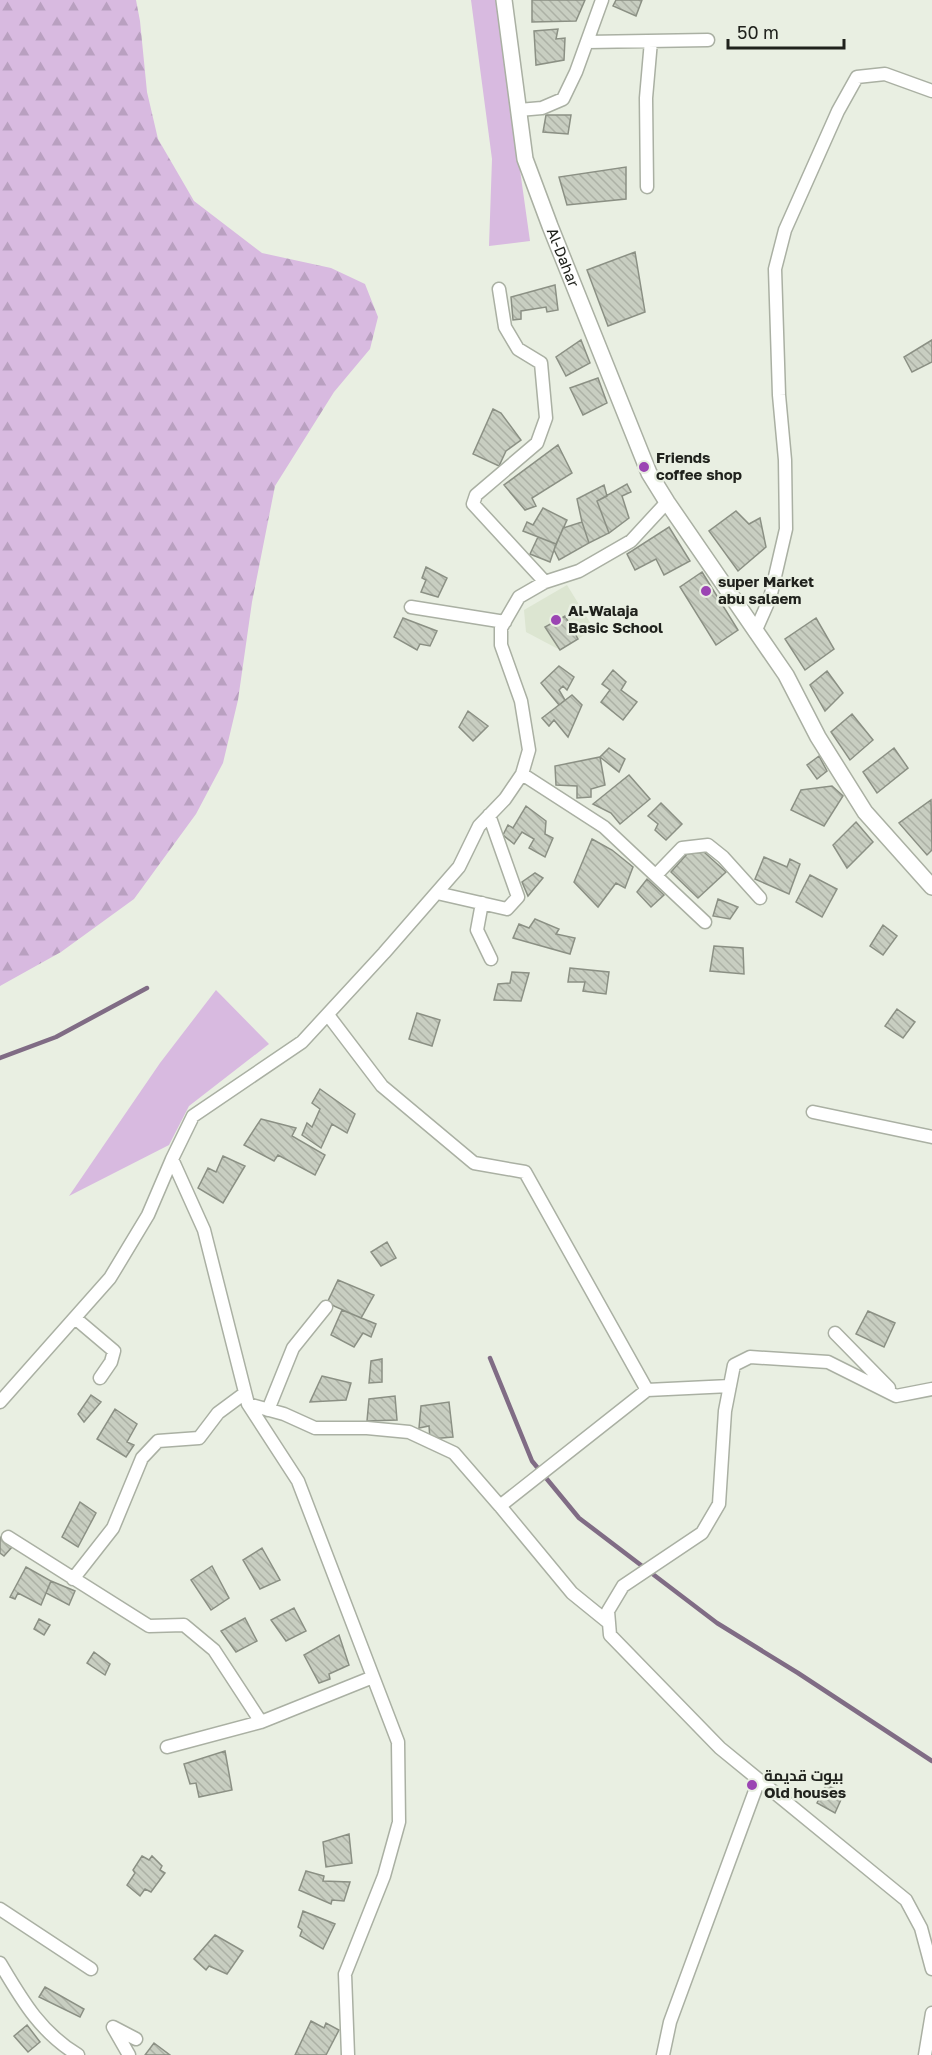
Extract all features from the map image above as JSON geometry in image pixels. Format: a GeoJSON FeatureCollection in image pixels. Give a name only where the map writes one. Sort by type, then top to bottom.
{"type":"FeatureCollection","features":[{"type":"Feature","properties":{"kind":"street","name":"Al-Dahar"},"geometry":{"type":"LineString","coordinates":[[504,0],[525,159],[549,226],[650,473],[667,502],[786,675],[818,737],[865,812],[932,887]]}},
{"type":"Feature","properties":{"kind":"street"},"geometry":{"type":"LineString","coordinates":[[519,110],[542,108],[563,99],[576,72],[602,0]]}},
{"type":"Feature","properties":{"kind":"street"},"geometry":{"type":"LineString","coordinates":[[587,42],[708,40]]}},
{"type":"Feature","properties":{"kind":"street"},"geometry":{"type":"LineString","coordinates":[[647,187],[646,98],[651,41]]}},
{"type":"Feature","properties":{"kind":"street"},"geometry":{"type":"LineString","coordinates":[[755,632],[770,598],[786,529],[785,460],[779,395],[775,269],[785,230],[838,111],[857,77],[885,74],[932,91]]}},
{"type":"Feature","properties":{"kind":"street"},"geometry":{"type":"LineString","coordinates":[[499,289],[505,327],[518,349],[542,363],[546,418],[537,443],[476,495],[473,504],[545,582]]}},
{"type":"Feature","properties":{"kind":"street"},"geometry":{"type":"LineString","coordinates":[[0,1402],[110,1278],[148,1215],[193,1116],[302,1042],[328,1015],[459,867],[479,826],[505,799],[522,774],[529,750],[521,701],[501,645],[501,628],[519,597],[545,582],[579,571],[631,541],[667,502]]}},
{"type":"Feature","properties":{"kind":"street"},"geometry":{"type":"LineString","coordinates":[[411,607],[505,622]]}},
{"type":"Feature","properties":{"kind":"street"},"geometry":{"type":"LineString","coordinates":[[522,774],[604,827],[705,921]]}},
{"type":"Feature","properties":{"kind":"street"},"geometry":{"type":"LineString","coordinates":[[437,893],[507,909],[518,897],[489,815]]}},
{"type":"Feature","properties":{"kind":"street"},"geometry":{"type":"LineString","coordinates":[[656,875],[682,848],[708,845],[723,857],[760,898]]}},
{"type":"Feature","properties":{"kind":"street"},"geometry":{"type":"LineString","coordinates":[[482,903],[477,930],[491,959]]}},
{"type":"Feature","properties":{"kind":"street"},"geometry":{"type":"LineString","coordinates":[[328,1015],[382,1086],[474,1163],[525,1172],[647,1390]]}},
{"type":"Feature","properties":{"kind":"street"},"geometry":{"type":"LineString","coordinates":[[813,1112],[932,1137]]}},
{"type":"Feature","properties":{"kind":"street"},"geometry":{"type":"LineString","coordinates":[[172,1159],[204,1230],[246,1398],[298,1481],[398,1742],[399,1822],[384,1876],[345,1974],[348,2055]]}},
{"type":"Feature","properties":{"kind":"street"},"geometry":{"type":"LineString","coordinates":[[268,1410],[293,1348],[326,1307]]}},
{"type":"Feature","properties":{"kind":"street"},"geometry":{"type":"LineString","coordinates":[[75,1318],[114,1351],[111,1362],[100,1378]]}},
{"type":"Feature","properties":{"kind":"street"},"geometry":{"type":"LineString","coordinates":[[835,1333],[897,1396]]}},
{"type":"Feature","properties":{"kind":"street"},"geometry":{"type":"LineString","coordinates":[[932,1389],[897,1396],[828,1362],[750,1357],[734,1365],[725,1411],[719,1504],[702,1533],[623,1586],[608,1611],[610,1635],[720,1748],[906,1900],[921,1928],[932,1969]]}},
{"type":"Feature","properties":{"kind":"street"},"geometry":{"type":"LineString","coordinates":[[500,1506],[647,1390],[730,1386]]}},
{"type":"Feature","properties":{"kind":"street"},"geometry":{"type":"LineString","coordinates":[[246,1398],[268,1410],[315,1428],[367,1428],[409,1432],[454,1453],[573,1593],[609,1623]]}},
{"type":"Feature","properties":{"kind":"street"},"geometry":{"type":"LineString","coordinates":[[72,1579],[113,1527],[142,1458],[159,1441],[199,1438],[218,1413],[246,1398]]}},
{"type":"Feature","properties":{"kind":"street"},"geometry":{"type":"LineString","coordinates":[[8,1537],[149,1626],[184,1625],[214,1650],[261,1722]]}},
{"type":"Feature","properties":{"kind":"street"},"geometry":{"type":"LineString","coordinates":[[166,1747],[261,1722],[374,1677]]}},
{"type":"Feature","properties":{"kind":"street"},"geometry":{"type":"LineString","coordinates":[[663,2055],[670,2022],[759,1780]]}},
{"type":"Feature","properties":{"kind":"street"},"geometry":{"type":"LineString","coordinates":[[0,1909],[91,1969]]}},
{"type":"Feature","properties":{"kind":"street"},"geometry":{"type":"LineString","coordinates":[[0,1964],[31,2014],[50,2034],[78,2055]]}},
{"type":"Feature","properties":{"kind":"street"},"geometry":{"type":"LineString","coordinates":[[925,2055],[932,2013]]}},
{"type":"Feature","properties":{"kind":"street"},"geometry":{"type":"LineString","coordinates":[[129,2055],[113,2027],[136,2038]]}},
{"type":"Feature","properties":{"kind":"shaded area","name":"Al-Walaja Basic School"},"geometry":{"type":"Polygon","coordinates":[[[567,585],[594,629],[560,650],[526,632],[524,610],[567,585]]]}},
{"type":"Feature","properties":{"kind":"green space"},"geometry":{"type":"Polygon","coordinates":[[[0,0],[136,0],[147,92],[158,139],[194,201],[262,253],[331,268],[365,284],[378,317],[370,349],[334,392],[275,486],[252,602],[238,700],[223,763],[196,814],[134,899],[61,952],[0,986],[0,0]]]}},
{"type":"Feature","properties":{"kind":"green space"},"geometry":{"type":"Polygon","coordinates":[[[471,0],[496,0],[530,241],[489,246],[492,159],[471,0]]]}},
{"type":"Feature","properties":{"kind":"green space"},"geometry":{"type":"Polygon","coordinates":[[[216,990],[269,1044],[189,1106],[169,1145],[69,1196],[160,1063],[216,990]]]}},
{"type":"Feature","properties":{"kind":"building"},"geometry":{"type":"Polygon","coordinates":[[[532,0],[585,0],[576,21],[532,22],[532,0]]]}},
{"type":"Feature","properties":{"kind":"building"},"geometry":{"type":"Polygon","coordinates":[[[616,0],[642,0],[636,16],[613,6],[616,0]]]}},
{"type":"Feature","properties":{"kind":"building"},"geometry":{"type":"Polygon","coordinates":[[[558,29],[556,39],[565,38],[564,60],[536,65],[534,31],[558,29]]]}},
{"type":"Feature","properties":{"kind":"building"},"geometry":{"type":"Polygon","coordinates":[[[546,115],[571,115],[568,134],[543,132],[546,115]]]}},
{"type":"Feature","properties":{"kind":"building"},"geometry":{"type":"Polygon","coordinates":[[[626,167],[626,199],[567,205],[559,177],[626,167]]]}},
{"type":"Feature","properties":{"kind":"building"},"geometry":{"type":"Polygon","coordinates":[[[635,252],[645,312],[608,326],[587,270],[635,252]]]}},
{"type":"Feature","properties":{"kind":"building"},"geometry":{"type":"Polygon","coordinates":[[[555,285],[558,310],[547,312],[546,307],[521,311],[521,319],[513,320],[511,297],[555,285]]]}},
{"type":"Feature","properties":{"kind":"building"},"geometry":{"type":"Polygon","coordinates":[[[581,340],[590,363],[566,376],[556,357],[581,340]]]}},
{"type":"Feature","properties":{"kind":"building"},"geometry":{"type":"Polygon","coordinates":[[[932,340],[932,362],[912,372],[904,357],[932,340]]]}},
{"type":"Feature","properties":{"kind":"building"},"geometry":{"type":"Polygon","coordinates":[[[598,378],[607,403],[583,415],[570,388],[598,378]]]}},
{"type":"Feature","properties":{"kind":"building"},"geometry":{"type":"Polygon","coordinates":[[[493,409],[501,413],[521,440],[506,451],[499,466],[473,454],[493,409]]]}},
{"type":"Feature","properties":{"kind":"building"},"geometry":{"type":"Polygon","coordinates":[[[558,445],[572,473],[532,498],[536,506],[525,510],[504,485],[558,445]]]}},
{"type":"Feature","properties":{"kind":"building"},"geometry":{"type":"Polygon","coordinates":[[[627,484],[631,492],[622,496],[629,518],[609,533],[597,501],[627,484]]]}},
{"type":"Feature","properties":{"kind":"building"},"geometry":{"type":"Polygon","coordinates":[[[604,485],[607,496],[597,501],[609,533],[589,543],[577,499],[604,485]]]}},
{"type":"Feature","properties":{"kind":"building"},"geometry":{"type":"Polygon","coordinates":[[[543,508],[567,520],[556,544],[523,531],[527,522],[533,525],[543,508]]]}},
{"type":"Feature","properties":{"kind":"building"},"geometry":{"type":"Polygon","coordinates":[[[736,511],[749,524],[760,518],[766,547],[738,571],[709,531],[736,511]]]}},
{"type":"Feature","properties":{"kind":"building"},"geometry":{"type":"Polygon","coordinates":[[[582,522],[589,543],[559,560],[554,550],[563,528],[582,522]]]}},
{"type":"Feature","properties":{"kind":"building"},"geometry":{"type":"Polygon","coordinates":[[[669,527],[690,561],[664,575],[656,559],[635,570],[627,554],[669,527]]]}},
{"type":"Feature","properties":{"kind":"building"},"geometry":{"type":"Polygon","coordinates":[[[538,537],[556,544],[550,562],[530,554],[538,537]]]}},
{"type":"Feature","properties":{"kind":"building"},"geometry":{"type":"Polygon","coordinates":[[[426,567],[447,578],[438,597],[421,592],[426,580],[422,578],[426,567]]]}},
{"type":"Feature","properties":{"kind":"building"},"geometry":{"type":"Polygon","coordinates":[[[702,572],[738,630],[716,645],[680,587],[702,572]]]}},
{"type":"Feature","properties":{"kind":"building"},"geometry":{"type":"Polygon","coordinates":[[[565,616],[578,639],[560,650],[545,627],[565,616]]]}},
{"type":"Feature","properties":{"kind":"building"},"geometry":{"type":"Polygon","coordinates":[[[403,618],[437,631],[430,646],[420,644],[417,650],[394,637],[403,618]]]}},
{"type":"Feature","properties":{"kind":"building"},"geometry":{"type":"Polygon","coordinates":[[[816,618],[834,649],[805,670],[785,639],[816,618]]]}},
{"type":"Feature","properties":{"kind":"building"},"geometry":{"type":"Polygon","coordinates":[[[559,666],[574,677],[567,690],[563,686],[559,690],[565,700],[559,705],[541,683],[559,666]]]}},
{"type":"Feature","properties":{"kind":"building"},"geometry":{"type":"Polygon","coordinates":[[[613,670],[626,682],[621,690],[637,702],[623,720],[601,702],[610,690],[602,684],[613,670]]]}},
{"type":"Feature","properties":{"kind":"building"},"geometry":{"type":"Polygon","coordinates":[[[827,671],[843,693],[825,711],[810,685],[827,671]]]}},
{"type":"Feature","properties":{"kind":"building"},"geometry":{"type":"Polygon","coordinates":[[[572,695],[582,705],[568,737],[554,720],[549,726],[542,718],[572,695]]]}},
{"type":"Feature","properties":{"kind":"building"},"geometry":{"type":"Polygon","coordinates":[[[468,711],[488,726],[473,741],[459,727],[468,711]]]}},
{"type":"Feature","properties":{"kind":"building"},"geometry":{"type":"Polygon","coordinates":[[[852,714],[873,740],[850,760],[831,732],[852,714]]]}},
{"type":"Feature","properties":{"kind":"building"},"geometry":{"type":"Polygon","coordinates":[[[609,748],[625,759],[619,772],[600,757],[609,748]]]}},
{"type":"Feature","properties":{"kind":"building"},"geometry":{"type":"Polygon","coordinates":[[[894,748],[908,768],[877,793],[863,772],[894,748]]]}},
{"type":"Feature","properties":{"kind":"building"},"geometry":{"type":"Polygon","coordinates":[[[819,756],[827,771],[817,779],[807,765],[819,756]]]}},
{"type":"Feature","properties":{"kind":"building"},"geometry":{"type":"Polygon","coordinates":[[[600,757],[605,785],[591,789],[591,797],[577,798],[577,786],[556,785],[555,766],[600,757]]]}},
{"type":"Feature","properties":{"kind":"building"},"geometry":{"type":"Polygon","coordinates":[[[629,775],[650,799],[620,824],[611,813],[593,804],[629,775]]]}},
{"type":"Feature","properties":{"kind":"building"},"geometry":{"type":"Polygon","coordinates":[[[832,786],[843,796],[824,826],[791,810],[801,790],[832,786]]]}},
{"type":"Feature","properties":{"kind":"building"},"geometry":{"type":"Polygon","coordinates":[[[931,800],[932,850],[927,855],[899,823],[931,800]]]}},
{"type":"Feature","properties":{"kind":"building"},"geometry":{"type":"Polygon","coordinates":[[[661,803],[682,824],[666,840],[655,830],[658,824],[648,816],[661,803]]]}},
{"type":"Feature","properties":{"kind":"building"},"geometry":{"type":"Polygon","coordinates":[[[526,806],[546,821],[545,834],[553,838],[545,857],[529,848],[534,839],[522,832],[514,844],[503,835],[508,825],[513,828],[526,806]]]}},
{"type":"Feature","properties":{"kind":"building"},"geometry":{"type":"Polygon","coordinates":[[[856,822],[873,842],[847,868],[833,845],[856,822]]]}},
{"type":"Feature","properties":{"kind":"building"},"geometry":{"type":"Polygon","coordinates":[[[592,839],[612,850],[633,867],[625,888],[616,883],[598,907],[574,882],[592,839]]]}},
{"type":"Feature","properties":{"kind":"building"},"geometry":{"type":"Polygon","coordinates":[[[704,852],[726,872],[698,898],[671,872],[687,854],[704,852]]]}},
{"type":"Feature","properties":{"kind":"building"},"geometry":{"type":"Polygon","coordinates":[[[764,857],[787,867],[790,859],[800,864],[789,894],[755,879],[764,857]]]}},
{"type":"Feature","properties":{"kind":"building"},"geometry":{"type":"Polygon","coordinates":[[[535,873],[543,878],[528,896],[522,882],[535,873]]]}},
{"type":"Feature","properties":{"kind":"building"},"geometry":{"type":"Polygon","coordinates":[[[810,875],[837,889],[822,917],[796,902],[810,875]]]}},
{"type":"Feature","properties":{"kind":"building"},"geometry":{"type":"Polygon","coordinates":[[[647,879],[664,895],[651,907],[637,892],[647,879]]]}},
{"type":"Feature","properties":{"kind":"building"},"geometry":{"type":"Polygon","coordinates":[[[718,899],[738,907],[730,919],[713,916],[718,899]]]}},
{"type":"Feature","properties":{"kind":"building"},"geometry":{"type":"Polygon","coordinates":[[[535,919],[559,929],[556,934],[575,938],[570,954],[513,938],[519,924],[529,928],[535,919]]]}},
{"type":"Feature","properties":{"kind":"building"},"geometry":{"type":"Polygon","coordinates":[[[883,925],[897,936],[883,955],[870,946],[883,925]]]}},
{"type":"Feature","properties":{"kind":"building"},"geometry":{"type":"Polygon","coordinates":[[[714,946],[743,948],[744,974],[710,971],[714,946]]]}},
{"type":"Feature","properties":{"kind":"building"},"geometry":{"type":"Polygon","coordinates":[[[570,968],[609,972],[606,994],[583,991],[585,982],[568,982],[570,968]]]}},
{"type":"Feature","properties":{"kind":"building"},"geometry":{"type":"Polygon","coordinates":[[[512,972],[529,973],[521,1001],[494,1000],[498,984],[510,983],[512,972]]]}},
{"type":"Feature","properties":{"kind":"building"},"geometry":{"type":"Polygon","coordinates":[[[897,1009],[915,1022],[903,1038],[885,1026],[897,1009]]]}},
{"type":"Feature","properties":{"kind":"building"},"geometry":{"type":"Polygon","coordinates":[[[417,1013],[440,1020],[432,1046],[409,1039],[417,1013]]]}},
{"type":"Feature","properties":{"kind":"building"},"geometry":{"type":"Polygon","coordinates":[[[320,1089],[355,1114],[347,1133],[332,1124],[321,1148],[302,1135],[307,1123],[312,1127],[320,1109],[312,1103],[320,1089]]]}},
{"type":"Feature","properties":{"kind":"building"},"geometry":{"type":"Polygon","coordinates":[[[261,1119],[296,1128],[292,1136],[325,1155],[315,1175],[278,1155],[274,1161],[244,1145],[261,1119]]]}},
{"type":"Feature","properties":{"kind":"building"},"geometry":{"type":"Polygon","coordinates":[[[223,1156],[245,1166],[223,1203],[198,1188],[208,1168],[216,1172],[223,1156]]]}},
{"type":"Feature","properties":{"kind":"building"},"geometry":{"type":"Polygon","coordinates":[[[387,1242],[396,1258],[381,1266],[371,1252],[387,1242]]]}},
{"type":"Feature","properties":{"kind":"building"},"geometry":{"type":"Polygon","coordinates":[[[338,1280],[374,1295],[361,1318],[327,1303],[338,1280]]]}},
{"type":"Feature","properties":{"kind":"building"},"geometry":{"type":"Polygon","coordinates":[[[342,1310],[376,1324],[371,1337],[363,1333],[354,1347],[331,1335],[342,1310]]]}},
{"type":"Feature","properties":{"kind":"building"},"geometry":{"type":"Polygon","coordinates":[[[868,1311],[895,1323],[884,1347],[856,1334],[868,1311]]]}},
{"type":"Feature","properties":{"kind":"building"},"geometry":{"type":"Polygon","coordinates":[[[382,1359],[382,1382],[369,1383],[371,1361],[382,1359]]]}},
{"type":"Feature","properties":{"kind":"building"},"geometry":{"type":"Polygon","coordinates":[[[322,1376],[351,1383],[346,1400],[310,1402],[322,1376]]]}},
{"type":"Feature","properties":{"kind":"building"},"geometry":{"type":"Polygon","coordinates":[[[91,1395],[101,1402],[84,1422],[78,1414],[91,1395]]]}},
{"type":"Feature","properties":{"kind":"building"},"geometry":{"type":"Polygon","coordinates":[[[395,1396],[397,1420],[367,1421],[369,1399],[395,1396]]]}},
{"type":"Feature","properties":{"kind":"building"},"geometry":{"type":"Polygon","coordinates":[[[449,1402],[453,1437],[430,1439],[429,1426],[419,1428],[421,1406],[449,1402]]]}},
{"type":"Feature","properties":{"kind":"building"},"geometry":{"type":"Polygon","coordinates":[[[115,1409],[137,1424],[127,1442],[134,1445],[126,1457],[97,1439],[115,1409]]]}},
{"type":"Feature","properties":{"kind":"building"},"geometry":{"type":"Polygon","coordinates":[[[80,1502],[96,1513],[78,1547],[62,1537],[80,1502]]]}},
{"type":"Feature","properties":{"kind":"building"},"geometry":{"type":"Polygon","coordinates":[[[0,1537],[12,1547],[4,1556],[0,1553],[0,1537]]]}},
{"type":"Feature","properties":{"kind":"building"},"geometry":{"type":"Polygon","coordinates":[[[262,1548],[280,1580],[260,1589],[243,1560],[262,1548]]]}},
{"type":"Feature","properties":{"kind":"building"},"geometry":{"type":"Polygon","coordinates":[[[212,1566],[229,1598],[211,1610],[191,1580],[212,1566]]]}},
{"type":"Feature","properties":{"kind":"building"},"geometry":{"type":"Polygon","coordinates":[[[26,1567],[51,1581],[41,1605],[18,1593],[15,1599],[10,1597],[26,1567]]]}},
{"type":"Feature","properties":{"kind":"building"},"geometry":{"type":"Polygon","coordinates":[[[51,1581],[75,1591],[69,1605],[46,1593],[51,1581]]]}},
{"type":"Feature","properties":{"kind":"building"},"geometry":{"type":"Polygon","coordinates":[[[294,1608],[306,1631],[286,1641],[271,1620],[294,1608]]]}},
{"type":"Feature","properties":{"kind":"building"},"geometry":{"type":"Polygon","coordinates":[[[245,1618],[257,1641],[236,1652],[221,1631],[245,1618]]]}},
{"type":"Feature","properties":{"kind":"building"},"geometry":{"type":"Polygon","coordinates":[[[39,1619],[50,1625],[44,1635],[34,1629],[39,1619]]]}},
{"type":"Feature","properties":{"kind":"building"},"geometry":{"type":"Polygon","coordinates":[[[339,1635],[349,1665],[329,1674],[330,1679],[319,1683],[304,1655],[339,1635]]]}},
{"type":"Feature","properties":{"kind":"building"},"geometry":{"type":"Polygon","coordinates":[[[94,1652],[110,1664],[105,1675],[87,1663],[94,1652]]]}},
{"type":"Feature","properties":{"kind":"building"},"geometry":{"type":"Polygon","coordinates":[[[225,1751],[232,1790],[199,1797],[196,1783],[190,1784],[184,1764],[225,1751]]]}},
{"type":"Feature","properties":{"kind":"building"},"geometry":{"type":"Polygon","coordinates":[[[826,1785],[844,1793],[835,1813],[817,1803],[826,1785]]]}},
{"type":"Feature","properties":{"kind":"building"},"geometry":{"type":"Polygon","coordinates":[[[349,1834],[352,1863],[326,1867],[323,1842],[349,1834]]]}},
{"type":"Feature","properties":{"kind":"building"},"geometry":{"type":"Polygon","coordinates":[[[142,1856],[149,1860],[152,1856],[162,1866],[160,1870],[165,1873],[151,1892],[145,1889],[140,1896],[127,1885],[142,1856]]]}},
{"type":"Feature","properties":{"kind":"building"},"geometry":{"type":"Polygon","coordinates":[[[306,1871],[324,1876],[323,1881],[350,1882],[344,1901],[332,1900],[331,1904],[299,1890],[306,1871]]]}},
{"type":"Feature","properties":{"kind":"building"},"geometry":{"type":"Polygon","coordinates":[[[303,1911],[335,1924],[323,1949],[300,1936],[302,1930],[298,1927],[303,1911]]]}},
{"type":"Feature","properties":{"kind":"building"},"geometry":{"type":"Polygon","coordinates":[[[215,1935],[243,1951],[227,1974],[209,1966],[206,1970],[194,1959],[215,1935]]]}},
{"type":"Feature","properties":{"kind":"building"},"geometry":{"type":"Polygon","coordinates":[[[45,1987],[84,2009],[80,2017],[39,1997],[45,1987]]]}},
{"type":"Feature","properties":{"kind":"building"},"geometry":{"type":"Polygon","coordinates":[[[311,2021],[324,2028],[326,2023],[339,2030],[326,2055],[295,2055],[311,2021]]]}},
{"type":"Feature","properties":{"kind":"building"},"geometry":{"type":"Polygon","coordinates":[[[27,2025],[40,2042],[28,2052],[14,2036],[27,2025]]]}},
{"type":"Feature","properties":{"kind":"building"},"geometry":{"type":"Polygon","coordinates":[[[154,2043],[170,2055],[145,2055],[154,2043]]]}},
{"type":"Feature","properties":{"kind":"waterway"},"geometry":{"type":"LineString","coordinates":[[0,1058],[56,1037],[147,988]]}},
{"type":"Feature","properties":{"kind":"waterway"},"geometry":{"type":"LineString","coordinates":[[490,1358],[532,1461],[579,1518],[717,1623],[932,1761]]}},
{"type":"Feature","properties":{"kind":"place","name":"Friends coffee shop"},"geometry":{"type":"Point","coordinates":[644,467]}},
{"type":"Feature","properties":{"kind":"place","name":"super Market abu salaem"},"geometry":{"type":"Point","coordinates":[706,591]}},
{"type":"Feature","properties":{"kind":"place","name":"Al-Walaja Basic School"},"geometry":{"type":"Point","coordinates":[556,620]}},
{"type":"Feature","properties":{"kind":"place","name":"بيوت قديمة Old houses"},"geometry":{"type":"Point","coordinates":[752,1785]}}]}
